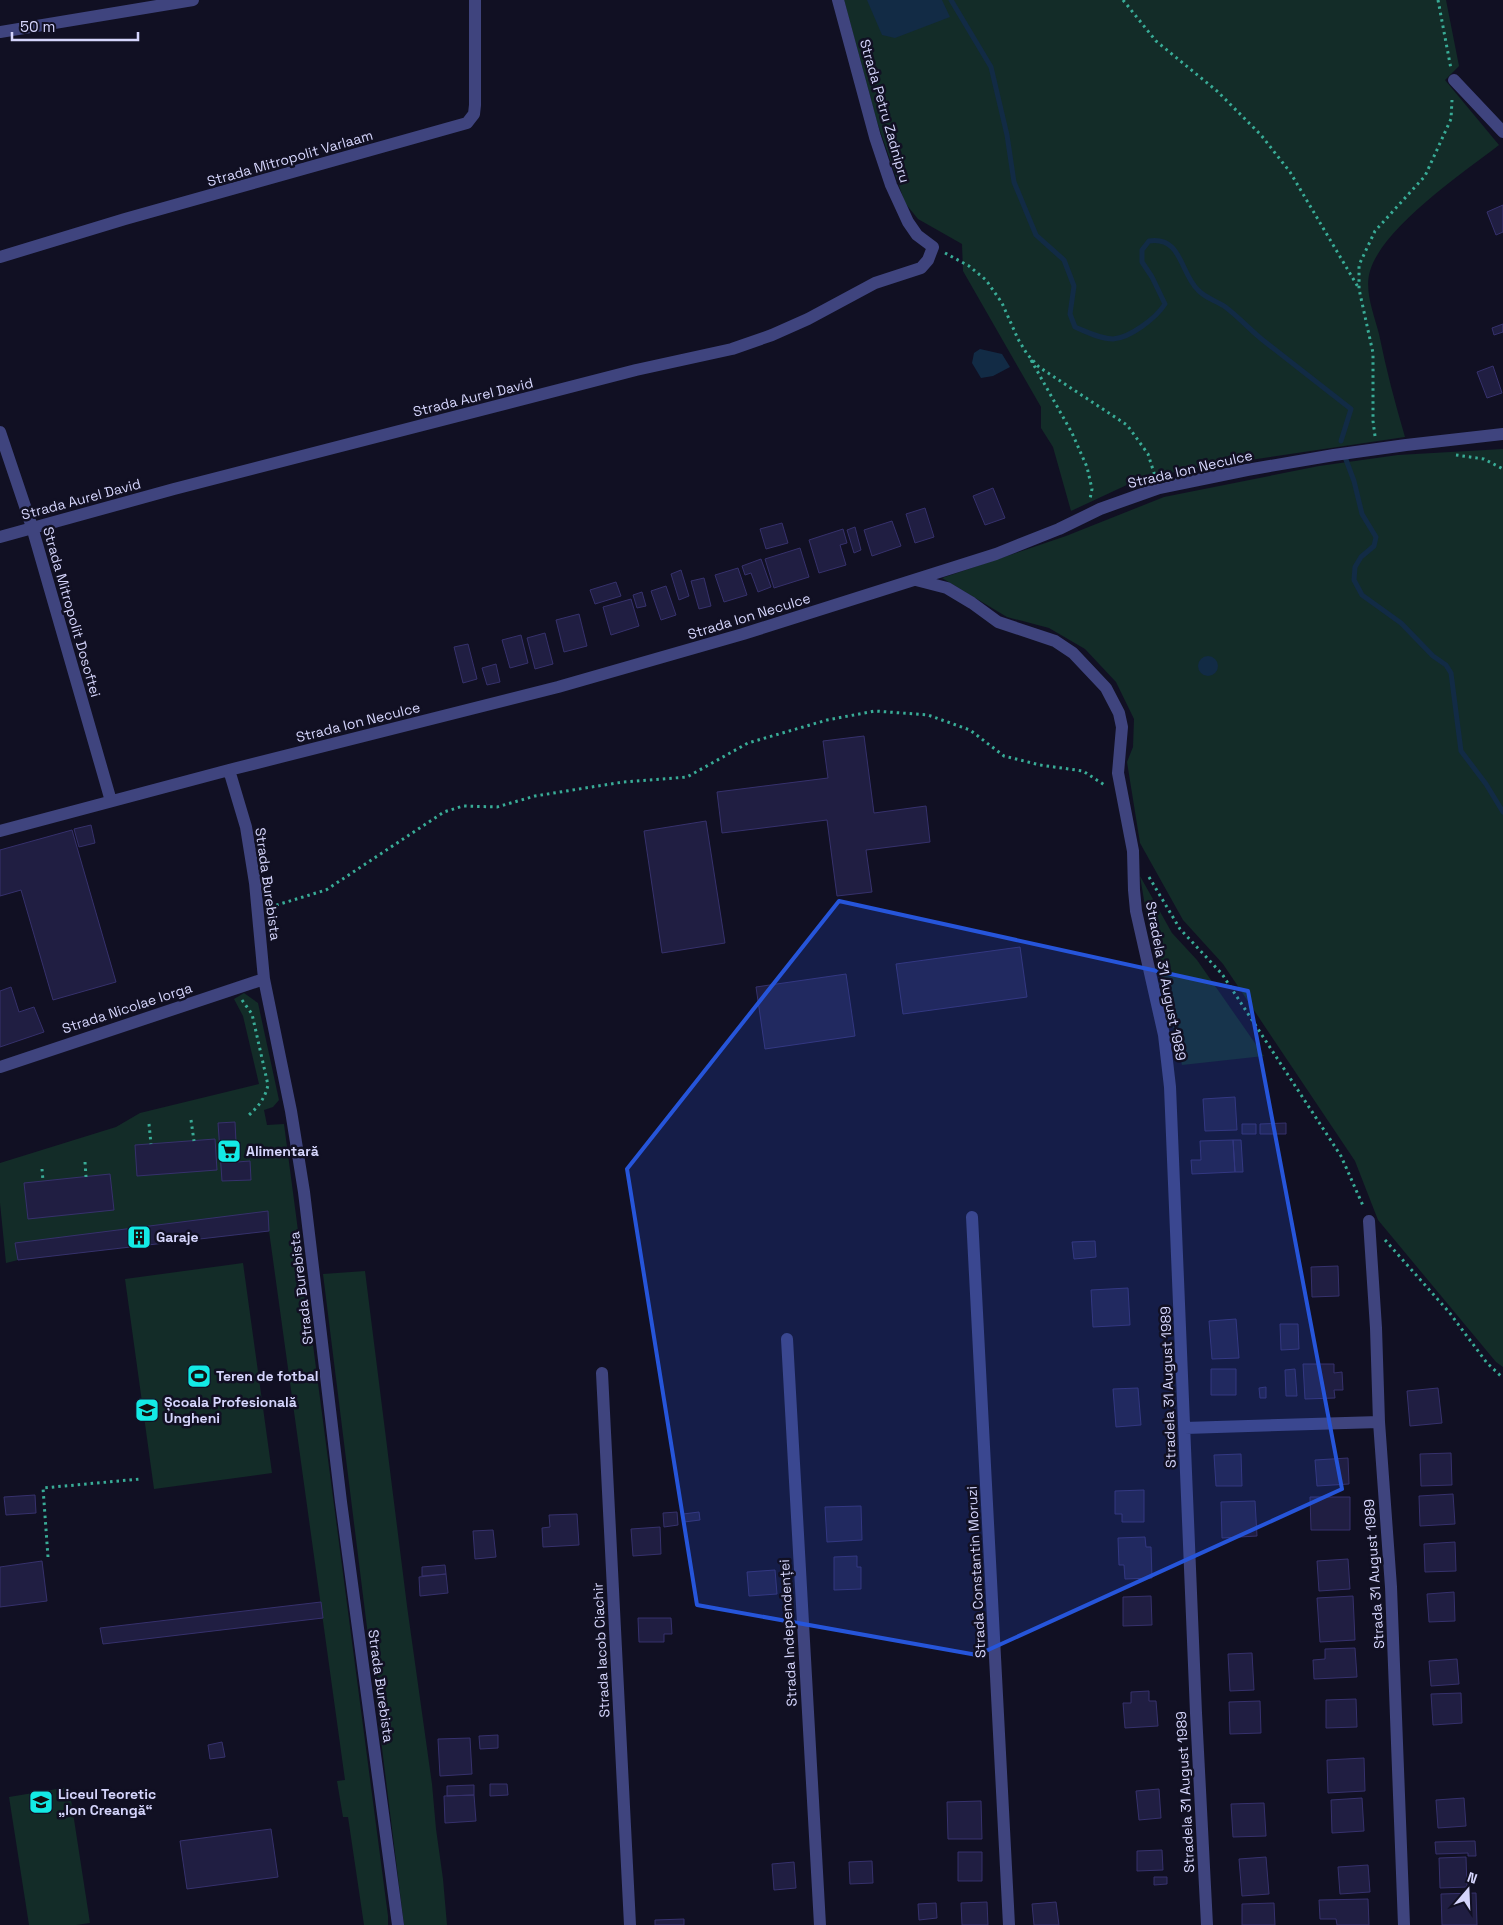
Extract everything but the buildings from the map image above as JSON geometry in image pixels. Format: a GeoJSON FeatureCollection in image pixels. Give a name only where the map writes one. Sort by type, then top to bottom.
{"type":"FeatureCollection","features":[{"type":"Feature","properties":{"kind":"street"},"geometry":{"type":"LineString","coordinates":[[0,32],[193,0]]}},
{"type":"Feature","properties":{"kind":"street","name":"Strada Mitropolit Varlaam"},"geometry":{"type":"LineString","coordinates":[[0,257],[116,222],[467,123],[474,114],[475,105],[475,0]]}},
{"type":"Feature","properties":{"kind":"street","name":"Strada Petru Zadnipru"},"geometry":{"type":"LineString","coordinates":[[838,0],[890,185],[908,222],[917,235],[933,247]]}},
{"type":"Feature","properties":{"kind":"street"},"geometry":{"type":"LineString","coordinates":[[1454,80],[1503,132]]}},
{"type":"Feature","properties":{"kind":"street","name":"Strada Aurel David"},"geometry":{"type":"LineString","coordinates":[[0,536],[627,373],[732,349],[772,336],[884,279],[921,268],[928,260],[933,247]]}},
{"type":"Feature","properties":{"kind":"street","name":"Strada Mitropolit Dosoftei"},"geometry":{"type":"LineString","coordinates":[[0,432],[32,527],[111,801]]}},
{"type":"Feature","properties":{"kind":"street","name":"Strada Ion Neculce"},"geometry":{"type":"LineString","coordinates":[[0,831],[229,770],[558,687],[743,634],[1004,551],[1059,530],[1100,509],[1159,488],[1247,470],[1377,449],[1503,434]]}},
{"type":"Feature","properties":{"kind":"street","name":"Stradela 31 August 1989"},"geometry":{"type":"LineString","coordinates":[[915,579],[947,588],[998,622],[1055,641],[1073,653],[1106,688],[1119,713],[1122,727],[1118,773],[1133,851],[1136,911],[1164,1035],[1168,1066],[1207,1925]]}},
{"type":"Feature","properties":{"kind":"street","name":"Strada Burebista"},"geometry":{"type":"LineString","coordinates":[[229,770],[246,826],[255,882],[264,979],[294,1128],[304,1192],[341,1502],[398,1925]]}},
{"type":"Feature","properties":{"kind":"street","name":"Strada Nicolae Iorga"},"geometry":{"type":"LineString","coordinates":[[0,1066],[264,979]]}},
{"type":"Feature","properties":{"kind":"street","name":"Strada Constantin Moruzi"},"geometry":{"type":"LineString","coordinates":[[972,1217],[1010,1925]]}},
{"type":"Feature","properties":{"kind":"street","name":"Strada 31 August 1989"},"geometry":{"type":"LineString","coordinates":[[1369,1221],[1376,1328],[1379,1422],[1391,1597],[1404,1925]]}},
{"type":"Feature","properties":{"kind":"street","name":"Strada Independenței"},"geometry":{"type":"LineString","coordinates":[[787,1339],[820,1925]]}},
{"type":"Feature","properties":{"kind":"street","name":"Strada Iacob Ciachir"},"geometry":{"type":"LineString","coordinates":[[602,1373],[630,1925]]}},
{"type":"Feature","properties":{"kind":"street"},"geometry":{"type":"LineString","coordinates":[[1185,1428],[1379,1422]]}},
{"type":"Feature","properties":{"kind":"path"},"geometry":{"type":"LineString","coordinates":[[1123,0],[1156,41],[1217,91],[1260,135],[1290,172],[1359,289]]}},
{"type":"Feature","properties":{"kind":"path"},"geometry":{"type":"LineString","coordinates":[[1377,449],[1374,421],[1373,353],[1359,289],[1359,265],[1375,231],[1425,176],[1451,119],[1454,80],[1438,0]]}},
{"type":"Feature","properties":{"kind":"path"},"geometry":{"type":"LineString","coordinates":[[933,247],[969,266],[986,280],[1002,303],[1018,339],[1072,433],[1087,467],[1092,489],[1088,504],[1077,521]]}},
{"type":"Feature","properties":{"kind":"path"},"geometry":{"type":"LineString","coordinates":[[1027,354],[1039,367],[1127,425],[1148,454],[1159,488]]}},
{"type":"Feature","properties":{"kind":"path"},"geometry":{"type":"LineString","coordinates":[[258,911],[326,890],[444,812],[462,806],[497,807],[535,796],[623,782],[687,777],[748,743],[827,720],[875,712],[928,715],[970,730],[1004,756],[1040,765],[1083,771],[1123,797]]}},
{"type":"Feature","properties":{"kind":"path"},"geometry":{"type":"LineString","coordinates":[[1147,874],[1180,929],[1222,974],[1341,1156],[1369,1221],[1449,1312],[1487,1363],[1503,1378]]}},
{"type":"Feature","properties":{"kind":"path"},"geometry":{"type":"LineString","coordinates":[[234,988],[252,1014],[268,1085],[266,1095],[259,1106],[249,1115]]}},
{"type":"Feature","properties":{"kind":"path"},"geometry":{"type":"LineString","coordinates":[[192,1120],[194,1140]]}},
{"type":"Feature","properties":{"kind":"path"},"geometry":{"type":"LineString","coordinates":[[149,1124],[151,1144]]}},
{"type":"Feature","properties":{"kind":"path"},"geometry":{"type":"LineString","coordinates":[[85,1162],[86,1177]]}},
{"type":"Feature","properties":{"kind":"path"},"geometry":{"type":"LineString","coordinates":[[42,1169],[43,1181]]}},
{"type":"Feature","properties":{"kind":"path"},"geometry":{"type":"LineString","coordinates":[[48,1557],[43,1488],[140,1479]]}},
{"type":"Feature","properties":{"kind":"highlighted area"},"geometry":{"type":"Polygon","coordinates":[[[839,901],[1248,991],[1342,1489],[977,1655],[697,1605],[627,1169],[839,901]]]}},
{"type":"Feature","properties":{"kind":"green space"},"geometry":{"type":"Polygon","coordinates":[[[844,0],[1446,0],[1459,66],[1445,80],[1499,145],[1407,219],[1378,254],[1370,271],[1368,286],[1370,302],[1405,437],[1183,470],[1131,483],[1071,511],[1053,447],[1041,428],[1041,407],[963,271],[962,244],[918,219],[905,203],[877,122],[844,0]]]}},
{"type":"Feature","properties":{"kind":"green space"},"geometry":{"type":"Polygon","coordinates":[[[1503,449],[1503,1367],[1496,1362],[1378,1220],[1355,1161],[1223,964],[1183,920],[1140,843],[1127,762],[1133,747],[1134,719],[1116,682],[1085,649],[1049,628],[1007,617],[942,578],[1066,536],[1164,497],[1319,466],[1398,455],[1503,449]]]}},
{"type":"Feature","properties":{"kind":"green space"},"geometry":{"type":"Polygon","coordinates":[[[1140,876],[1172,933],[1197,960],[1264,1056],[1182,1065],[1146,912],[1140,876]]]}},
{"type":"Feature","properties":{"kind":"green space"},"geometry":{"type":"Polygon","coordinates":[[[244,993],[258,1003],[279,1100],[273,1107],[264,1110],[267,1125],[284,1124],[388,1925],[364,1925],[348,1817],[343,1817],[337,1781],[345,1780],[269,1231],[18,1260],[6,1263],[0,1203],[0,1163],[116,1127],[140,1113],[259,1084],[243,1016],[234,999],[244,993]]]}},
{"type":"Feature","properties":{"kind":"green space","name":"Teren de fotbal"},"geometry":{"type":"Polygon","coordinates":[[[243,1263],[272,1473],[154,1489],[125,1279],[243,1263]]]}},
{"type":"Feature","properties":{"kind":"green space"},"geometry":{"type":"Polygon","coordinates":[[[365,1271],[407,1606],[432,1784],[447,1925],[404,1925],[323,1274],[365,1271]]]}},
{"type":"Feature","properties":{"kind":"green space"},"geometry":{"type":"Polygon","coordinates":[[[69,1787],[90,1923],[76,1925],[29,1925],[9,1797],[69,1787]]]}},
{"type":"Feature","properties":{"kind":"water"},"geometry":{"type":"Polygon","coordinates":[[[867,0],[942,0],[950,17],[895,38],[882,35],[867,0]]]}},
{"type":"Feature","properties":{"kind":"water"},"geometry":{"type":"Polygon","coordinates":[[[980,349],[1002,354],[1010,367],[993,376],[981,378],[972,363],[974,353],[980,349]]]}},
{"type":"Feature","properties":{"kind":"water"},"geometry":{"type":"Polygon","coordinates":[[[1204,656],[1212,656],[1218,662],[1218,670],[1212,676],[1204,676],[1198,670],[1198,662],[1204,656]]]}},
{"type":"Feature","properties":{"kind":"waterway"},"geometry":{"type":"LineString","coordinates":[[951,0],[991,67],[1007,135],[1014,182],[1036,235],[1064,260],[1074,286],[1070,314],[1075,327],[1098,337],[1113,339],[1127,335],[1149,321],[1165,304],[1152,277],[1142,262],[1142,250],[1149,241],[1160,241],[1168,244],[1179,257],[1192,283],[1201,293],[1229,310],[1264,341],[1351,409],[1341,441]]}},
{"type":"Feature","properties":{"kind":"waterway"},"geometry":{"type":"LineString","coordinates":[[1345,457],[1354,481],[1362,514],[1376,537],[1374,546],[1361,557],[1355,567],[1354,580],[1362,595],[1401,623],[1433,656],[1446,665],[1451,673],[1461,751],[1486,784],[1503,812]]}},
{"type":"Feature","properties":{"kind":"place","name":"Alimentară"},"geometry":{"type":"Point","coordinates":[229,1151]}},
{"type":"Feature","properties":{"kind":"place","name":"Garaje"},"geometry":{"type":"Point","coordinates":[139,1237]}},
{"type":"Feature","properties":{"kind":"place","name":"Teren de fotbal"},"geometry":{"type":"Point","coordinates":[199,1376]}},
{"type":"Feature","properties":{"kind":"place","name":"Școala Profesională Ungheni"},"geometry":{"type":"Point","coordinates":[147,1410]}},
{"type":"Feature","properties":{"kind":"place","name":"Liceul Teoretic „Ion Creangă“"},"geometry":{"type":"Point","coordinates":[41,1802]}}]}
